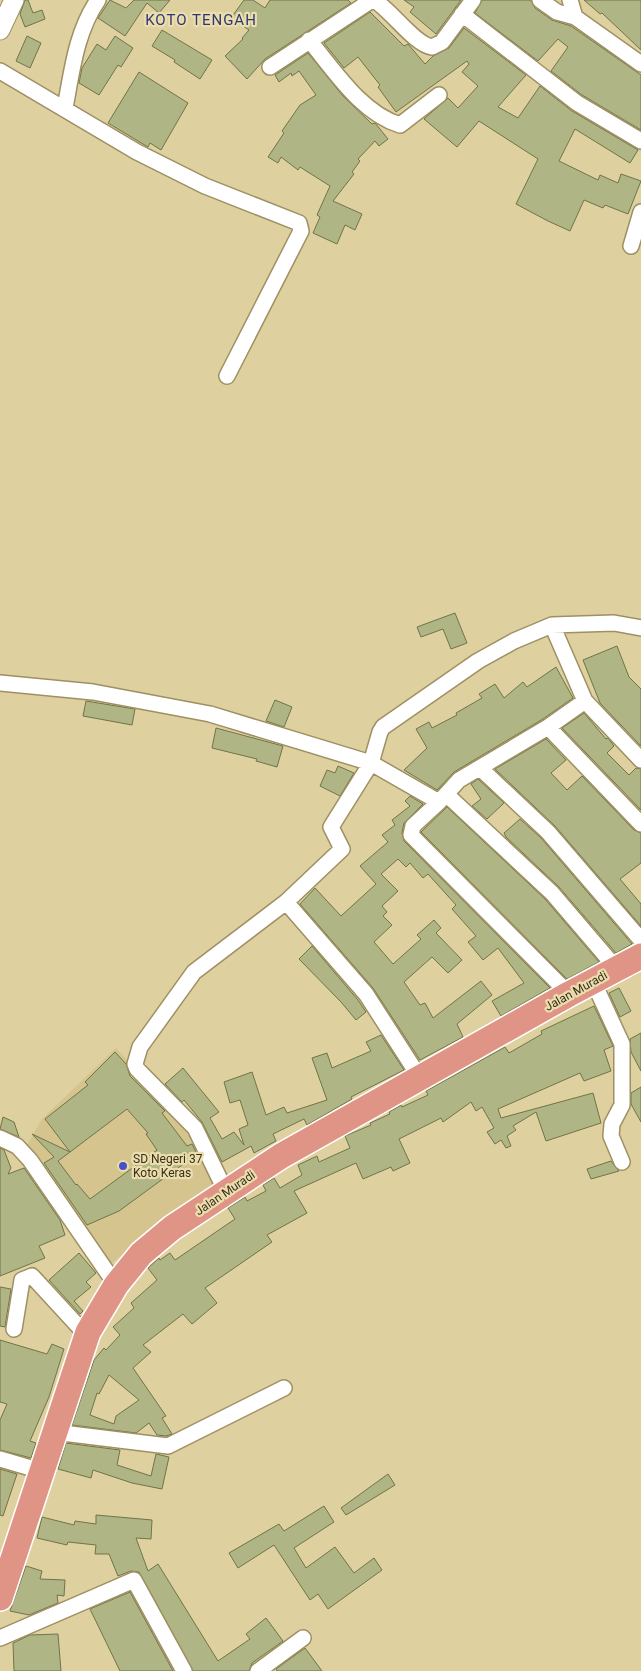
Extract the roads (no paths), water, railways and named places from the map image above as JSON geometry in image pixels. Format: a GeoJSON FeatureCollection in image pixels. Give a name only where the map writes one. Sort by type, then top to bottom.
{"type":"FeatureCollection","features":[{"type":"Feature","properties":{"kind":"highway","name":"Jalan Muradi"},"geometry":{"type":"LineString","coordinates":[[0,1598],[6,1559],[41,1471],[88,1332],[116,1285],[142,1254],[172,1228],[281,1156],[569,994],[641,956]]}},
{"type":"Feature","properties":{"kind":"street"},"geometry":{"type":"LineString","coordinates":[[0,30],[14,0]]}},
{"type":"Feature","properties":{"kind":"street"},"geometry":{"type":"LineString","coordinates":[[65,108],[80,38],[90,12],[98,0]]}},
{"type":"Feature","properties":{"kind":"street"},"geometry":{"type":"LineString","coordinates":[[270,67],[372,0],[382,5],[427,46],[437,46],[474,0]]}},
{"type":"Feature","properties":{"kind":"street"},"geometry":{"type":"LineString","coordinates":[[540,0],[557,12],[575,17],[641,64]]}},
{"type":"Feature","properties":{"kind":"street"},"geometry":{"type":"LineString","coordinates":[[570,0],[575,17]]}},
{"type":"Feature","properties":{"kind":"street"},"geometry":{"type":"LineString","coordinates":[[462,14],[577,103],[641,141]]}},
{"type":"Feature","properties":{"kind":"street"},"geometry":{"type":"LineString","coordinates":[[309,40],[359,99],[393,123],[400,125],[407,121],[439,95]]}},
{"type":"Feature","properties":{"kind":"street"},"geometry":{"type":"LineString","coordinates":[[0,71],[65,108],[114,140],[205,186],[299,223],[301,231],[227,376]]}},
{"type":"Feature","properties":{"kind":"street"},"geometry":{"type":"LineString","coordinates":[[631,246],[641,212]]}},
{"type":"Feature","properties":{"kind":"street"},"geometry":{"type":"LineString","coordinates":[[226,1192],[195,1128],[137,1069],[135,1064],[140,1047],[194,972],[286,902],[342,849],[342,845],[332,834],[331,827],[371,763],[377,740],[383,727],[478,661],[514,641],[552,625],[614,623],[641,628]]}},
{"type":"Feature","properties":{"kind":"street"},"geometry":{"type":"LineString","coordinates":[[552,625],[585,702],[641,760]]}},
{"type":"Feature","properties":{"kind":"street"},"geometry":{"type":"LineString","coordinates":[[0,683],[93,692],[210,714],[371,763],[443,798],[552,893],[616,968]]}},
{"type":"Feature","properties":{"kind":"street"},"geometry":{"type":"LineString","coordinates":[[569,994],[411,835],[413,826],[459,780],[548,727],[585,702]]}},
{"type":"Feature","properties":{"kind":"street"},"geometry":{"type":"LineString","coordinates":[[548,727],[641,824]]}},
{"type":"Feature","properties":{"kind":"street"},"geometry":{"type":"LineString","coordinates":[[480,768],[548,832],[641,940]]}},
{"type":"Feature","properties":{"kind":"street"},"geometry":{"type":"LineString","coordinates":[[286,902],[366,994],[420,1078]]}},
{"type":"Feature","properties":{"kind":"street"},"geometry":{"type":"LineString","coordinates":[[593,981],[622,1044],[622,1105],[612,1124],[611,1136],[622,1162]]}},
{"type":"Feature","properties":{"kind":"street"},"geometry":{"type":"LineString","coordinates":[[0,1138],[16,1146],[30,1160],[116,1285]]}},
{"type":"Feature","properties":{"kind":"street"},"geometry":{"type":"LineString","coordinates":[[14,1329],[22,1280],[32,1276],[78,1326],[88,1332]]}},
{"type":"Feature","properties":{"kind":"street"},"geometry":{"type":"LineString","coordinates":[[54,1432],[168,1446],[284,1388]]}},
{"type":"Feature","properties":{"kind":"street"},"geometry":{"type":"LineString","coordinates":[[0,1459],[41,1471]]}},
{"type":"Feature","properties":{"kind":"street"},"geometry":{"type":"LineString","coordinates":[[0,1638],[134,1580],[184,1671]]}},
{"type":"Feature","properties":{"kind":"street"},"geometry":{"type":"LineString","coordinates":[[258,1671],[303,1638]]}},
{"type":"Feature","properties":{"kind":"place","name":"SD Negeri 37 Koto Keras"},"geometry":{"type":"Point","coordinates":[123,1166]}},
{"type":"Feature","properties":{"kind":"district","name":"KOTO TENGAH"},"geometry":{"type":"Point","coordinates":[201,20]}}]}
